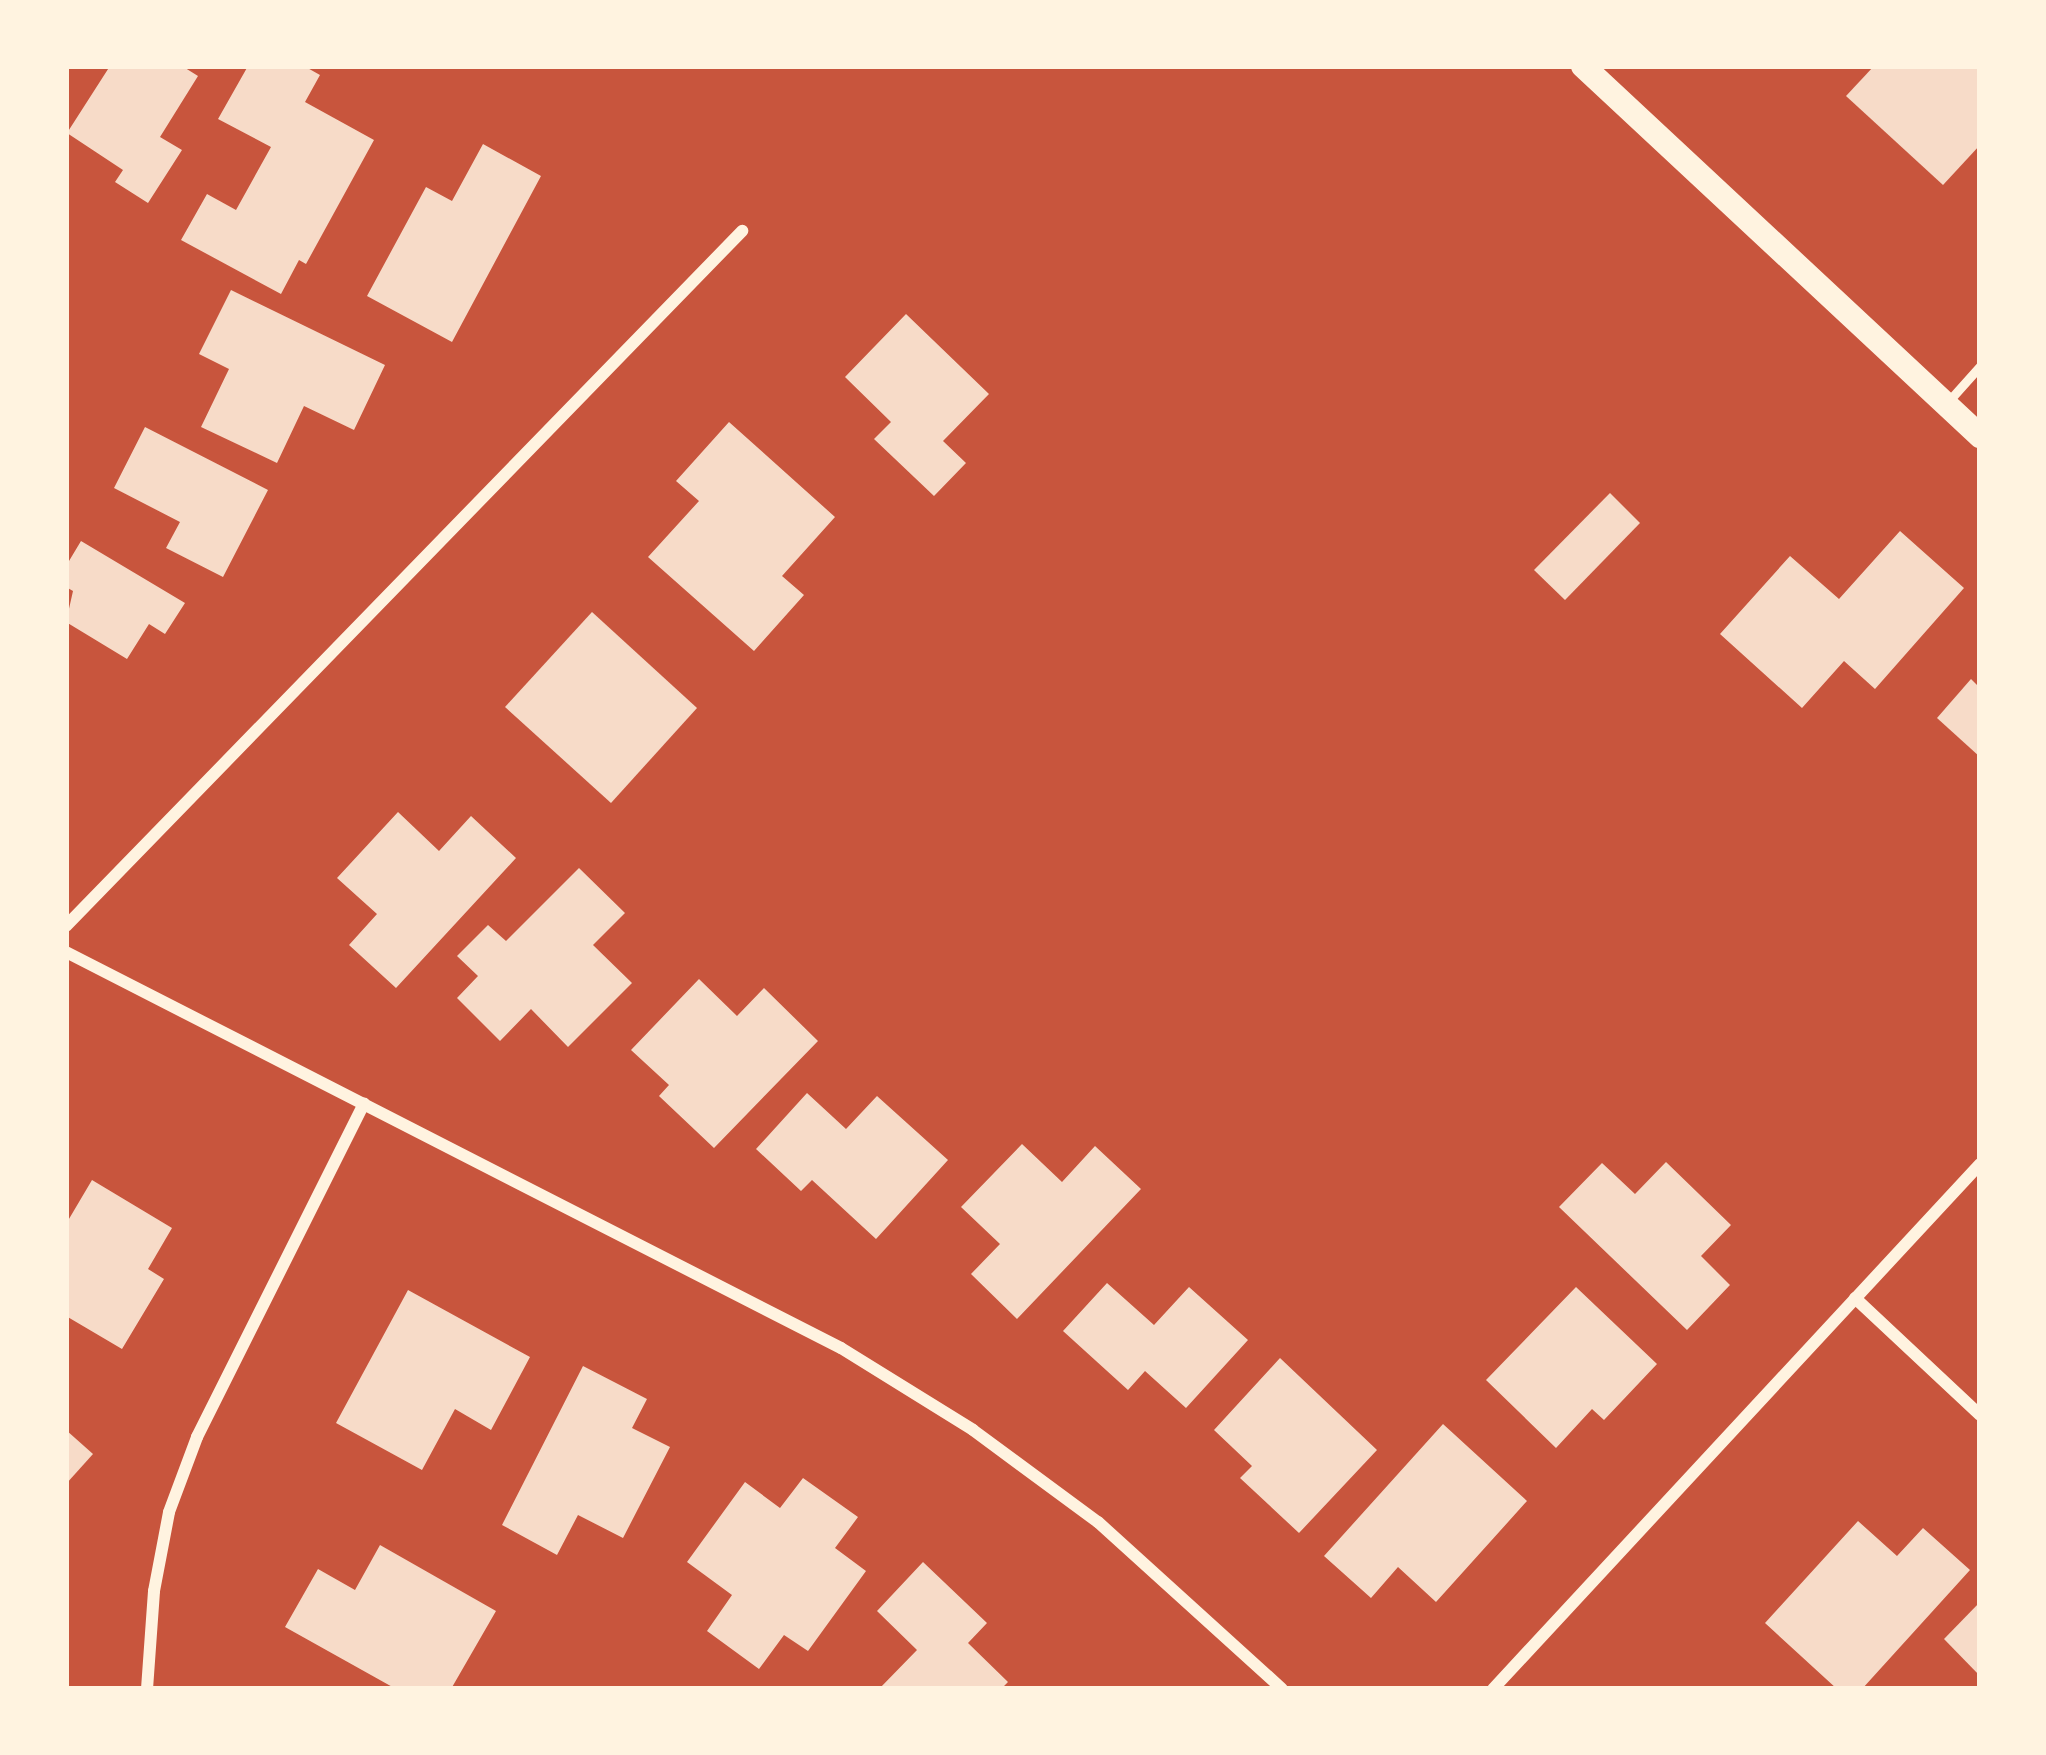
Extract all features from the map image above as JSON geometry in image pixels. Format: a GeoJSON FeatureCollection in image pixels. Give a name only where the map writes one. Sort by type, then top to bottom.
{"type":"FeatureCollection","features":[{"type":"Feature","properties":{"kind":"main road"},"geometry":{"type":"LineString","coordinates":[[1582,66],[1980,436]]}},
{"type":"Feature","properties":{"kind":"street"},"geometry":{"type":"LineString","coordinates":[[66,926],[742,231]]}},
{"type":"Feature","properties":{"kind":"street"},"geometry":{"type":"LineString","coordinates":[[66,952],[841,1348],[974,1430],[1098,1522],[1282,1689]]}},
{"type":"Feature","properties":{"kind":"street"},"geometry":{"type":"LineString","coordinates":[[147,1689],[154,1591],[170,1512],[197,1437],[364,1105]]}},
{"type":"Feature","properties":{"kind":"street"},"geometry":{"type":"LineString","coordinates":[[1492,1689],[1980,1164]]}},
{"type":"Feature","properties":{"kind":"street"},"geometry":{"type":"LineString","coordinates":[[1855,1298],[1980,1415]]}},
{"type":"Feature","properties":{"kind":"lane"},"geometry":{"type":"LineString","coordinates":[[1946,404],[1980,366]]}},
{"type":"Feature","properties":{"kind":"building"},"geometry":{"type":"Polygon","coordinates":[[[110,66],[182,66],[198,76],[160,137],[182,150],[148,203],[115,182],[123,170],[67,133],[110,66]]]}},
{"type":"Feature","properties":{"kind":"building"},"geometry":{"type":"Polygon","coordinates":[[[248,66],[304,66],[320,75],[305,102],[374,140],[306,264],[299,260],[281,294],[181,240],[207,194],[236,210],[271,147],[218,119],[248,66]]]}},
{"type":"Feature","properties":{"kind":"building"},"geometry":{"type":"Polygon","coordinates":[[[1874,66],[1980,66],[1980,145],[1943,185],[1846,96],[1874,66]]]}},
{"type":"Feature","properties":{"kind":"building"},"geometry":{"type":"Polygon","coordinates":[[[483,144],[541,176],[452,342],[367,296],[426,187],[452,201],[483,144]]]}},
{"type":"Feature","properties":{"kind":"building"},"geometry":{"type":"Polygon","coordinates":[[[231,290],[385,365],[354,430],[304,406],[277,463],[201,427],[229,369],[199,354],[231,290]]]}},
{"type":"Feature","properties":{"kind":"building"},"geometry":{"type":"Polygon","coordinates":[[[906,314],[989,394],[943,441],[966,463],[934,496],[874,439],[891,422],[845,377],[906,314]]]}},
{"type":"Feature","properties":{"kind":"building"},"geometry":{"type":"Polygon","coordinates":[[[729,422],[835,517],[782,576],[804,595],[754,651],[648,557],[699,501],[676,481],[729,422]]]}},
{"type":"Feature","properties":{"kind":"building"},"geometry":{"type":"Polygon","coordinates":[[[145,427],[268,490],[223,577],[166,548],[180,522],[114,488],[145,427]]]}},
{"type":"Feature","properties":{"kind":"building"},"geometry":{"type":"Polygon","coordinates":[[[1610,493],[1640,523],[1565,600],[1534,570],[1610,493]]]}},
{"type":"Feature","properties":{"kind":"building"},"geometry":{"type":"Polygon","coordinates":[[[1900,531],[1964,588],[1875,689],[1844,661],[1802,708],[1720,634],[1790,556],[1839,599],[1900,531]]]}},
{"type":"Feature","properties":{"kind":"building"},"geometry":{"type":"Polygon","coordinates":[[[81,541],[185,603],[165,634],[149,624],[127,659],[66,622],[73,591],[66,587],[66,566],[81,541]]]}},
{"type":"Feature","properties":{"kind":"building"},"geometry":{"type":"Polygon","coordinates":[[[592,612],[697,708],[611,803],[505,707],[592,612]]]}},
{"type":"Feature","properties":{"kind":"building"},"geometry":{"type":"Polygon","coordinates":[[[1971,679],[1980,688],[1980,757],[1937,718],[1971,679]]]}},
{"type":"Feature","properties":{"kind":"building"},"geometry":{"type":"Polygon","coordinates":[[[398,812],[439,851],[471,816],[516,858],[396,988],[349,945],[377,914],[337,878],[398,812]]]}},
{"type":"Feature","properties":{"kind":"building"},"geometry":{"type":"Polygon","coordinates":[[[579,868],[625,913],[593,945],[632,983],[568,1047],[531,1009],[500,1041],[457,998],[478,976],[457,956],[488,925],[506,941],[579,868]]]}},
{"type":"Feature","properties":{"kind":"building"},"geometry":{"type":"Polygon","coordinates":[[[699,979],[737,1016],[764,988],[818,1041],[714,1148],[659,1096],[669,1085],[631,1050],[699,979]]]}},
{"type":"Feature","properties":{"kind":"building"},"geometry":{"type":"Polygon","coordinates":[[[807,1093],[846,1129],[877,1096],[948,1160],[876,1239],[812,1180],[801,1191],[756,1149],[807,1093]]]}},
{"type":"Feature","properties":{"kind":"building"},"geometry":{"type":"Polygon","coordinates":[[[1022,1144],[1062,1182],[1095,1146],[1141,1189],[1017,1319],[971,1274],[1000,1244],[961,1207],[1022,1144]]]}},
{"type":"Feature","properties":{"kind":"building"},"geometry":{"type":"Polygon","coordinates":[[[1666,1162],[1731,1225],[1701,1256],[1730,1285],[1687,1330],[1559,1207],[1602,1163],[1635,1194],[1666,1162]]]}},
{"type":"Feature","properties":{"kind":"building"},"geometry":{"type":"Polygon","coordinates":[[[92,1180],[172,1228],[148,1269],[164,1279],[122,1349],[66,1316],[66,1224],[92,1180]]]}},
{"type":"Feature","properties":{"kind":"building"},"geometry":{"type":"Polygon","coordinates":[[[1107,1283],[1154,1325],[1189,1287],[1248,1340],[1186,1408],[1145,1371],[1128,1390],[1063,1331],[1107,1283]]]}},
{"type":"Feature","properties":{"kind":"building"},"geometry":{"type":"Polygon","coordinates":[[[1576,1287],[1657,1364],[1604,1420],[1592,1409],[1556,1448],[1486,1380],[1576,1287]]]}},
{"type":"Feature","properties":{"kind":"building"},"geometry":{"type":"Polygon","coordinates":[[[408,1290],[530,1357],[491,1430],[455,1409],[422,1470],[336,1423],[408,1290]]]}},
{"type":"Feature","properties":{"kind":"building"},"geometry":{"type":"Polygon","coordinates":[[[1280,1358],[1377,1450],[1299,1533],[1240,1478],[1252,1466],[1214,1430],[1280,1358]]]}},
{"type":"Feature","properties":{"kind":"building"},"geometry":{"type":"Polygon","coordinates":[[[583,1366],[647,1399],[632,1428],[670,1447],[623,1538],[578,1515],[557,1555],[502,1525],[583,1366]]]}},
{"type":"Feature","properties":{"kind":"building"},"geometry":{"type":"Polygon","coordinates":[[[1443,1424],[1527,1501],[1436,1602],[1398,1567],[1371,1598],[1324,1556],[1443,1424]]]}},
{"type":"Feature","properties":{"kind":"building"},"geometry":{"type":"Polygon","coordinates":[[[66,1430],[93,1454],[66,1484],[66,1430]]]}},
{"type":"Feature","properties":{"kind":"building"},"geometry":{"type":"Polygon","coordinates":[[[803,1478],[858,1517],[835,1548],[866,1571],[808,1651],[784,1635],[759,1669],[707,1631],[732,1595],[687,1562],[745,1482],[780,1508],[803,1478]]]}},
{"type":"Feature","properties":{"kind":"building"},"geometry":{"type":"Polygon","coordinates":[[[1858,1521],[1897,1556],[1923,1528],[1970,1570],[1862,1689],[1837,1689],[1765,1623],[1858,1521]]]}},
{"type":"Feature","properties":{"kind":"building"},"geometry":{"type":"Polygon","coordinates":[[[380,1545],[496,1611],[451,1689],[396,1689],[285,1627],[318,1569],[355,1590],[380,1545]]]}},
{"type":"Feature","properties":{"kind":"building"},"geometry":{"type":"Polygon","coordinates":[[[923,1562],[987,1623],[968,1643],[1008,1682],[1001,1689],[879,1689],[917,1650],[877,1611],[923,1562]]]}},
{"type":"Feature","properties":{"kind":"building"},"geometry":{"type":"Polygon","coordinates":[[[1980,1602],[1980,1676],[1944,1639],[1980,1602]]]}}]}
